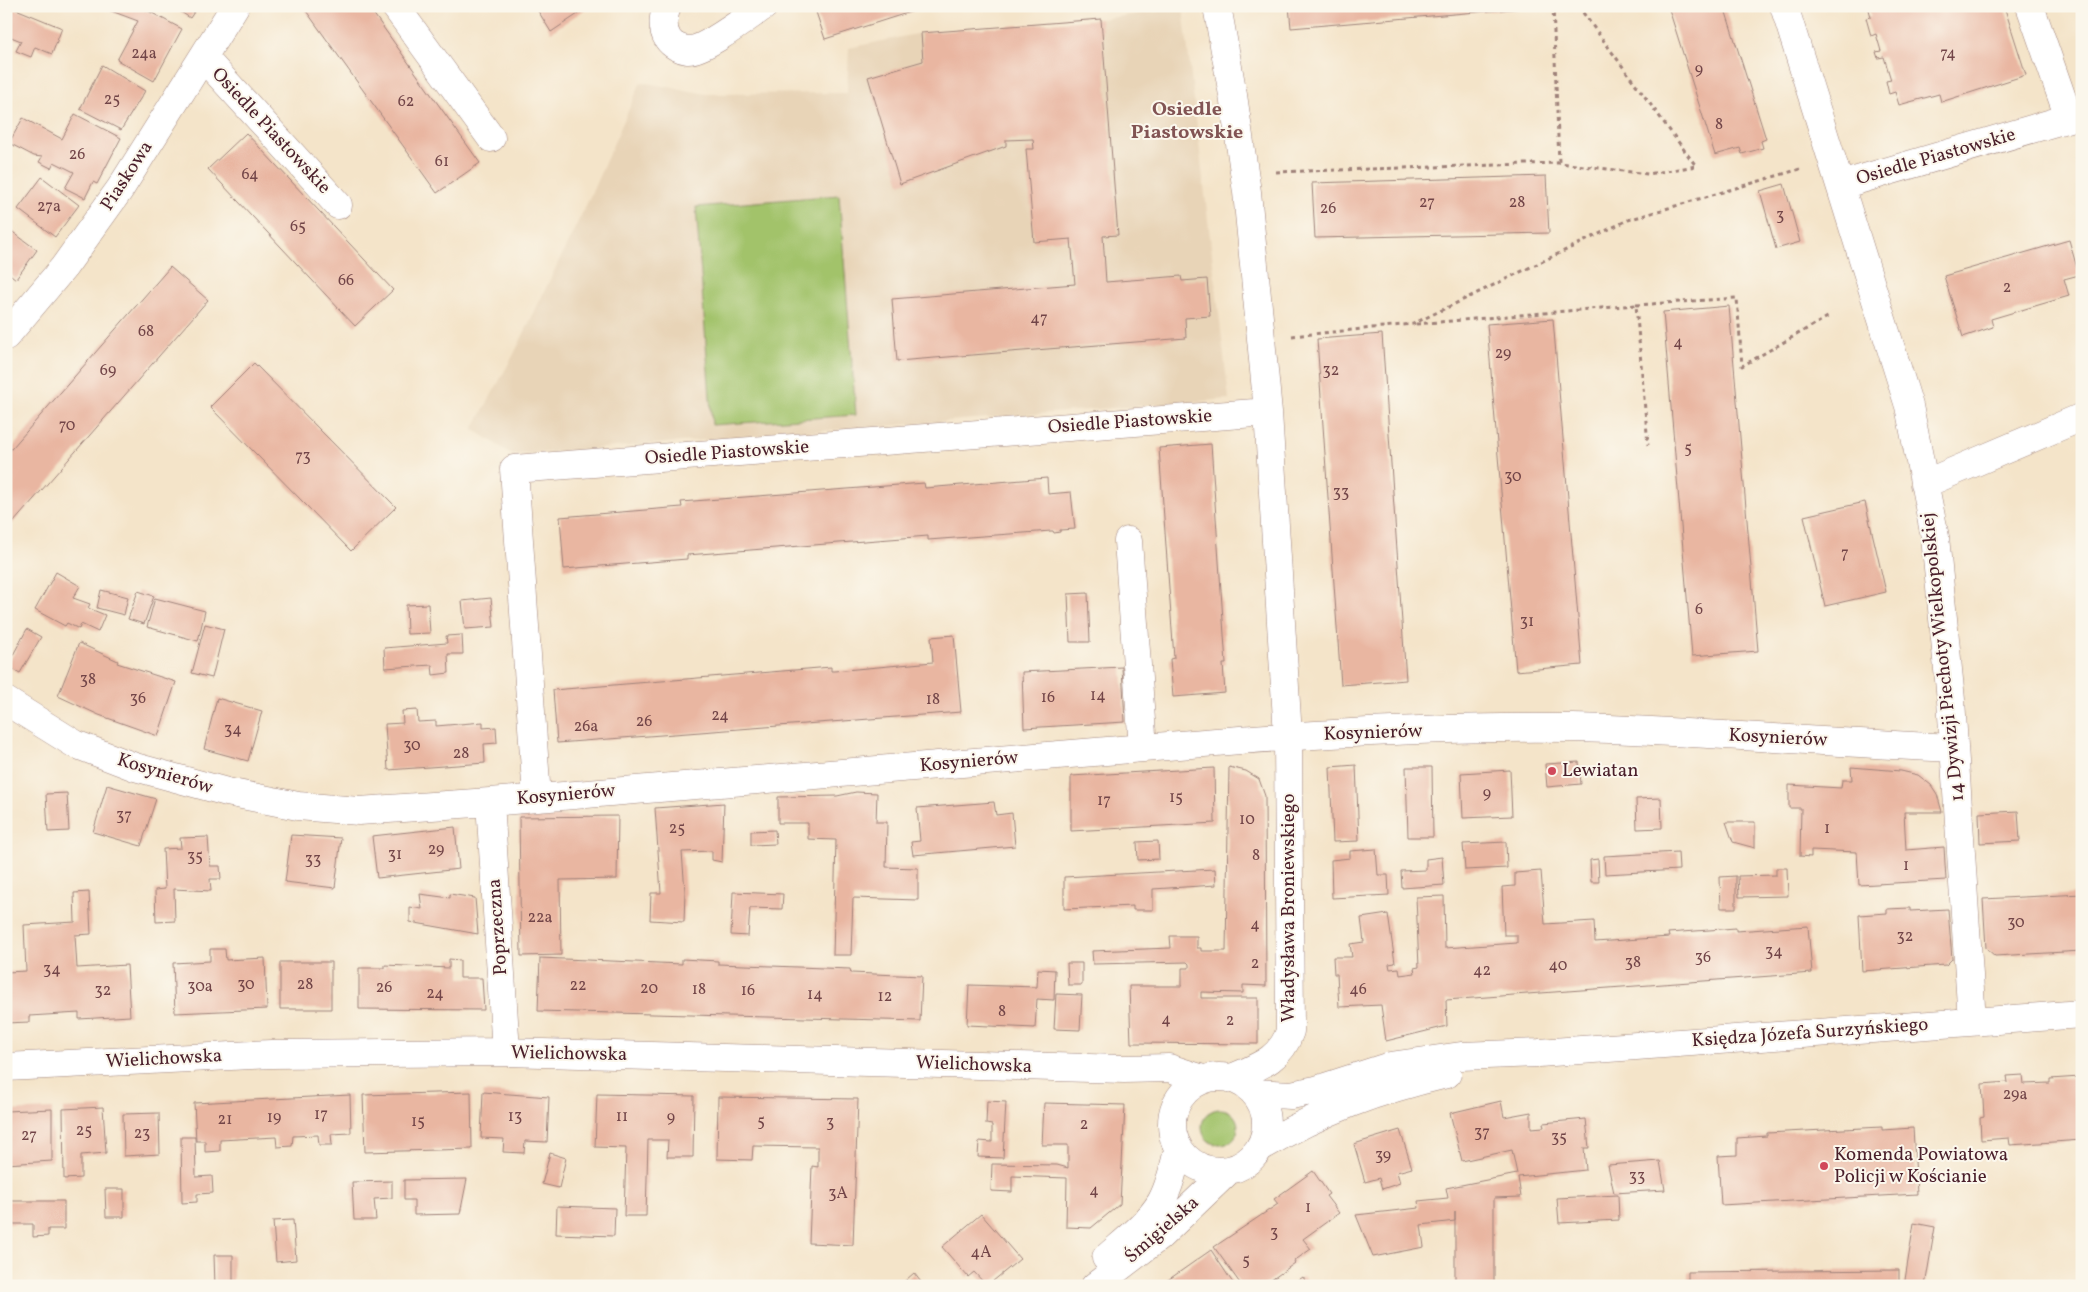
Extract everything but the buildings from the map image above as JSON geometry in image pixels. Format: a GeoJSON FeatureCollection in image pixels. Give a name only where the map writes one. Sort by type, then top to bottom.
{"type":"FeatureCollection","features":[{"type":"Feature","properties":{"kind":"street","name":"Piaskowa"},"geometry":{"type":"LineString","coordinates":[[6,336],[64,267],[120,189],[235,6]]}},
{"type":"Feature","properties":{"kind":"street"},"geometry":{"type":"LineString","coordinates":[[395,6],[491,138]]}},
{"type":"Feature","properties":{"kind":"street"},"geometry":{"type":"LineString","coordinates":[[667,6],[662,20],[667,38],[674,46],[689,50],[705,45],[764,6]]}},
{"type":"Feature","properties":{"kind":"street"},"geometry":{"type":"LineString","coordinates":[[1217,6],[1233,95],[1247,192],[1268,412],[1288,736]]}},
{"type":"Feature","properties":{"kind":"street","name":"Osiedle Piastowskie"},"geometry":{"type":"LineString","coordinates":[[1784,6],[1841,185],[2069,118],[2030,6]]}},
{"type":"Feature","properties":{"kind":"street","name":"Osiedle Piastowskie"},"geometry":{"type":"LineString","coordinates":[[203,57],[338,205]]}},
{"type":"Feature","properties":{"kind":"street","name":"14 Dywizji Piechoty Wielkopolskiej"},"geometry":{"type":"LineString","coordinates":[[1841,185],[1909,406],[1935,537],[1954,748],[1972,1021]]}},
{"type":"Feature","properties":{"kind":"street","name":"Osiedle Piastowskie"},"geometry":{"type":"LineString","coordinates":[[537,798],[514,469],[1268,412]]}},
{"type":"Feature","properties":{"kind":"street"},"geometry":{"type":"LineString","coordinates":[[1924,484],[2082,417]]}},
{"type":"Feature","properties":{"kind":"street"},"geometry":{"type":"LineString","coordinates":[[1128,541],[1143,748]]}},
{"type":"Feature","properties":{"kind":"street","name":"Kosynierów"},"geometry":{"type":"LineString","coordinates":[[6,701],[75,744],[135,766],[227,792],[298,806],[359,811],[490,802],[1288,736],[1508,728],[1573,728],[1954,748]]}},
{"type":"Feature","properties":{"kind":"street","name":"Władysława Broniewskiego"},"geometry":{"type":"LineString","coordinates":[[1232,1078],[1268,1062],[1286,1043],[1290,1031],[1288,736]]}},
{"type":"Feature","properties":{"kind":"street","name":"Poprzeczna"},"geometry":{"type":"LineString","coordinates":[[490,802],[506,1052]]}},
{"type":"Feature","properties":{"kind":"street","name":"Księdza Józefa Surzyńskiego"},"geometry":{"type":"LineString","coordinates":[[1256,1093],[1300,1094],[1390,1066],[1461,1056],[2082,1014]]}},
{"type":"Feature","properties":{"kind":"street","name":"Wielichowska"},"geometry":{"type":"LineString","coordinates":[[6,1067],[271,1054],[506,1052],[1132,1069],[1169,1068],[1203,1079]]}},
{"type":"Feature","properties":{"kind":"street","name":"Księdza Józefa Surzyńskiego"},"geometry":{"type":"LineString","coordinates":[[1261,1147],[1300,1124],[1371,1095],[1395,1087],[1539,1052]]}},
{"type":"Feature","properties":{"kind":"street"},"geometry":{"type":"LineString","coordinates":[[1132,1069],[1156,1085],[1174,1108]]}},
{"type":"Feature","properties":{"kind":"street"},"geometry":{"type":"LineString","coordinates":[[1218,1076],[1232,1078],[1245,1084],[1256,1093],[1267,1119],[1266,1133],[1261,1147],[1247,1162],[1228,1171],[1213,1171],[1200,1168],[1178,1150],[1171,1122],[1174,1108],[1181,1096],[1191,1086],[1203,1079],[1218,1076]]}},
{"type":"Feature","properties":{"kind":"street","name":"Śmigielska"},"geometry":{"type":"LineString","coordinates":[[1076,1286],[1146,1222],[1161,1202],[1178,1150]]}},
{"type":"Feature","properties":{"kind":"street","name":"Śmigielska"},"geometry":{"type":"LineString","coordinates":[[1095,1286],[1159,1237],[1228,1171]]}},
{"type":"Feature","properties":{"kind":"path"},"geometry":{"type":"LineString","coordinates":[[1552,6],[1559,163]]}},
{"type":"Feature","properties":{"kind":"path"},"geometry":{"type":"LineString","coordinates":[[1276,172],[1559,163],[1648,174],[1696,166],[1578,6]]}},
{"type":"Feature","properties":{"kind":"path"},"geometry":{"type":"LineString","coordinates":[[1413,324],[1628,220],[1800,169]]}},
{"type":"Feature","properties":{"kind":"path"},"geometry":{"type":"LineString","coordinates":[[1289,336],[1636,305],[1737,298],[1742,366],[1831,315]]}},
{"type":"Feature","properties":{"kind":"path"},"geometry":{"type":"LineString","coordinates":[[1636,305],[1648,445]]}},
{"type":"Feature","properties":{"kind":"shaded area"},"geometry":{"type":"Polygon","coordinates":[[[1183,8],[1229,399],[513,455],[473,429],[514,354],[588,201],[641,82],[706,94],[847,93],[849,48],[921,33],[1101,19],[1183,8]]]}},
{"type":"Feature","properties":{"kind":"green space"},"geometry":{"type":"Polygon","coordinates":[[[839,195],[856,415],[712,425],[696,207],[839,195]]]}},
{"type":"Feature","properties":{"kind":"green space"},"geometry":{"type":"Polygon","coordinates":[[[1220,1109],[1233,1114],[1238,1127],[1233,1140],[1220,1145],[1207,1140],[1202,1127],[1207,1114],[1220,1109]]]}},
{"type":"Feature","properties":{"kind":"place","name":"Lewiatan"},"geometry":{"type":"Point","coordinates":[1552,771]}},
{"type":"Feature","properties":{"kind":"place","name":"Komenda Powiatowa Policji w Kościanie"},"geometry":{"type":"Point","coordinates":[1824,1166]}},
{"type":"Feature","properties":{"kind":"district","name":"Osiedle Piastowskie"},"geometry":{"type":"Point","coordinates":[1187,122]}}]}
